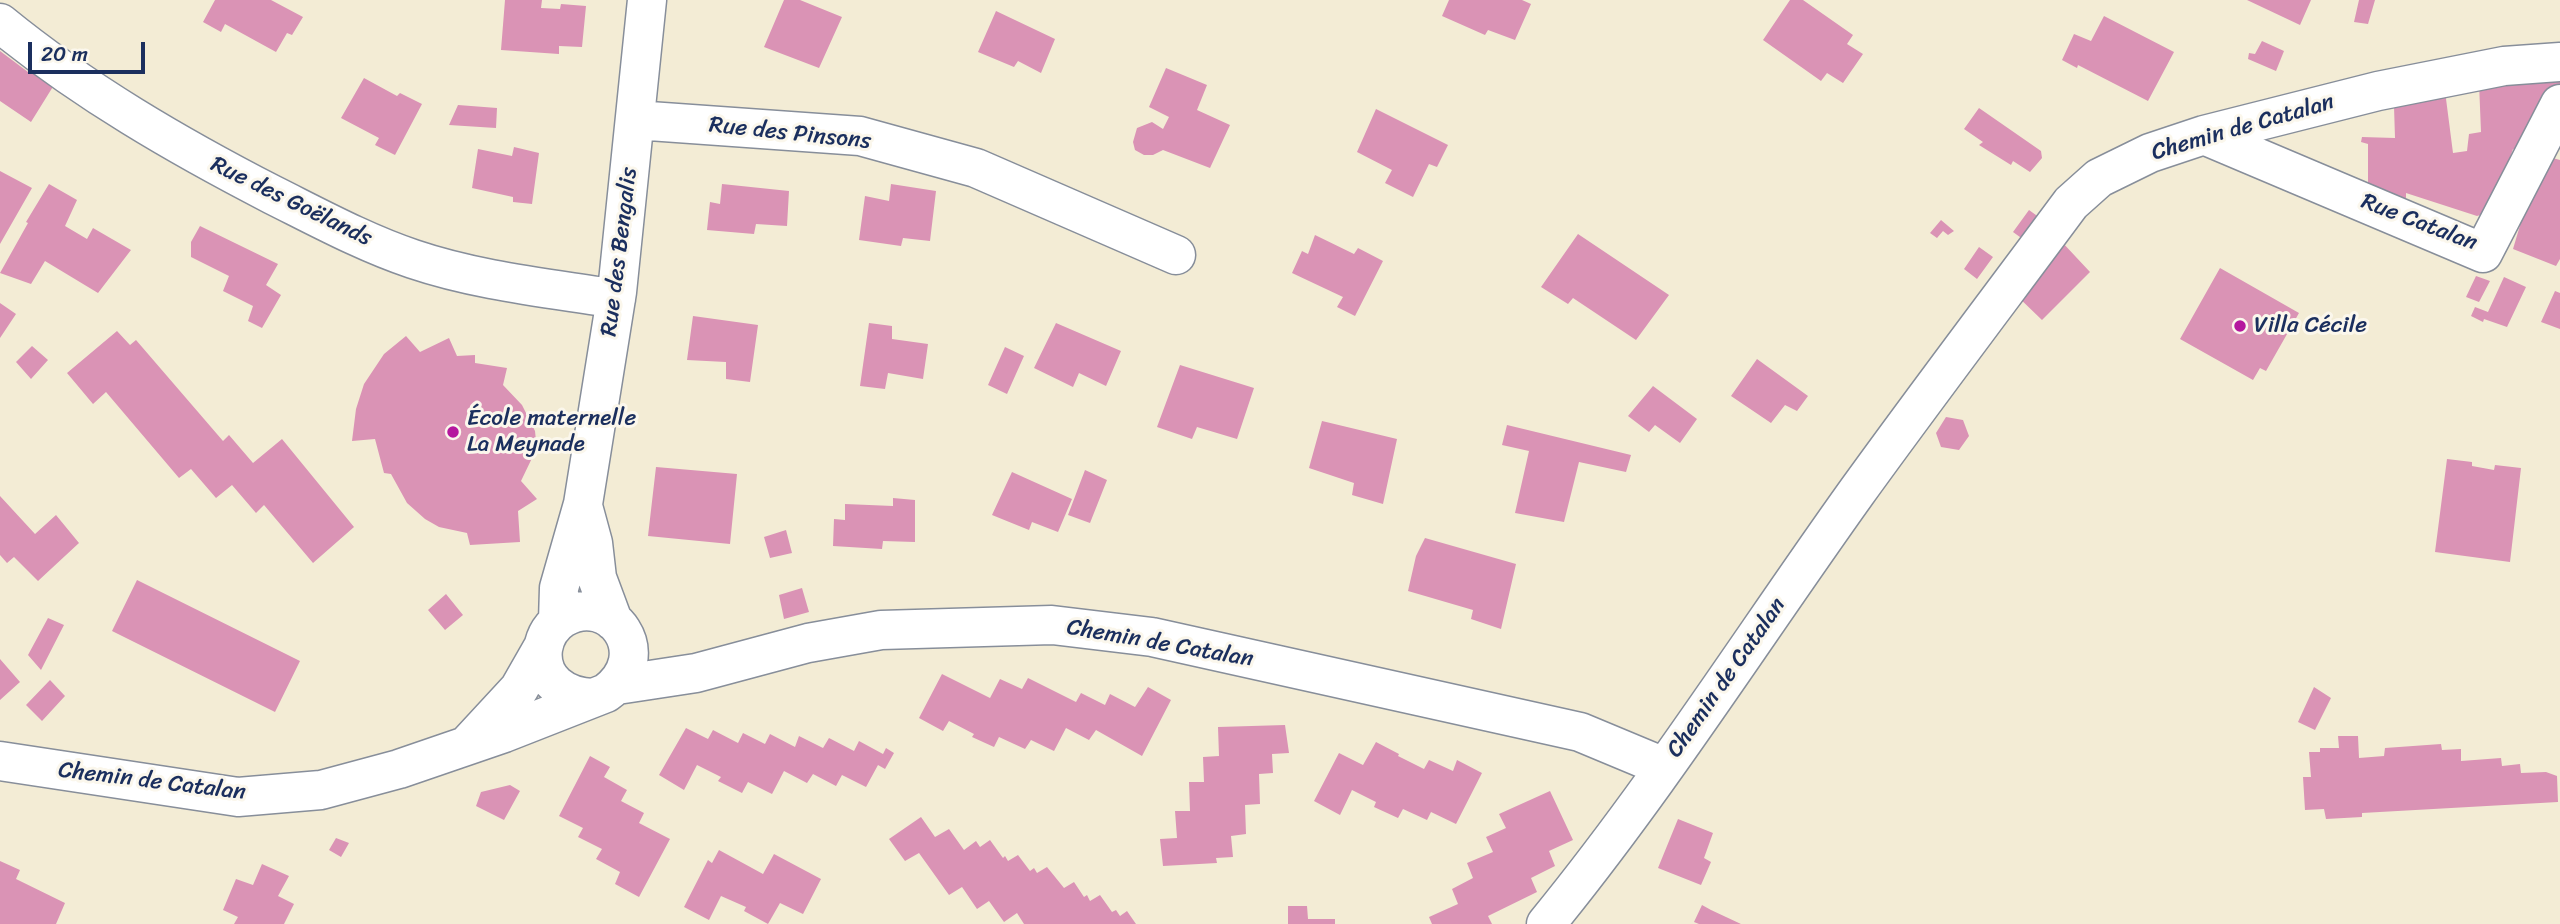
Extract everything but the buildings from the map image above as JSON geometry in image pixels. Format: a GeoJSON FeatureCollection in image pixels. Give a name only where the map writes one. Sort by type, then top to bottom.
{"type":"FeatureCollection","features":[{"type":"Feature","properties":{"kind":"street","name":"Rue des Bengalis"},"geometry":{"type":"LineString","coordinates":[[550,634],[559,589],[583,504],[616,299],[647,0]]}},
{"type":"Feature","properties":{"kind":"street","name":"Rue des Goëlands"},"geometry":{"type":"LineString","coordinates":[[0,23],[71,76],[143,123],[208,161],[348,233],[412,259],[472,276],[616,299]]}},
{"type":"Feature","properties":{"kind":"street","name":"Chemin de Catalan"},"geometry":{"type":"LineString","coordinates":[[0,761],[238,797],[321,790],[399,769],[504,733],[605,691],[696,673],[808,643],[881,630],[1052,625],[1152,637],[1580,732],[1664,767],[1856,493],[2071,203],[2099,178],[2150,153],[2204,135],[2378,91],[2504,66],[2560,62]]}},
{"type":"Feature","properties":{"kind":"street","name":"Rue Catalan"},"geometry":{"type":"LineString","coordinates":[[2204,135],[2483,253],[2560,104]]}},
{"type":"Feature","properties":{"kind":"street","name":"Rue des Pinsons"},"geometry":{"type":"LineString","coordinates":[[635,120],[860,136],[976,168],[1176,255]]}},
{"type":"Feature","properties":{"kind":"street","name":"Rue des Bengalis"},"geometry":{"type":"LineString","coordinates":[[583,504],[593,542],[597,578],[621,633]]}},
{"type":"Feature","properties":{"kind":"street"},"geometry":{"type":"LineString","coordinates":[[621,633],[629,661],[625,673],[605,691],[579,697],[566,693],[555,685],[547,674],[543,661],[550,634],[570,614],[585,611],[600,613],[648,655],[696,673]]}},
{"type":"Feature","properties":{"kind":"street","name":"Chemin de Catalan"},"geometry":{"type":"LineString","coordinates":[[466,746],[519,689],[550,634]]}},
{"type":"Feature","properties":{"kind":"street"},"geometry":{"type":"LineString","coordinates":[[1546,924],[1664,767]]}},
{"type":"Feature","properties":{"kind":"place","name":"Villa Cécile"},"geometry":{"type":"Point","coordinates":[2240,326]}},
{"type":"Feature","properties":{"kind":"place","name":"École maternelle La Meynade"},"geometry":{"type":"Point","coordinates":[453,432]}}]}
